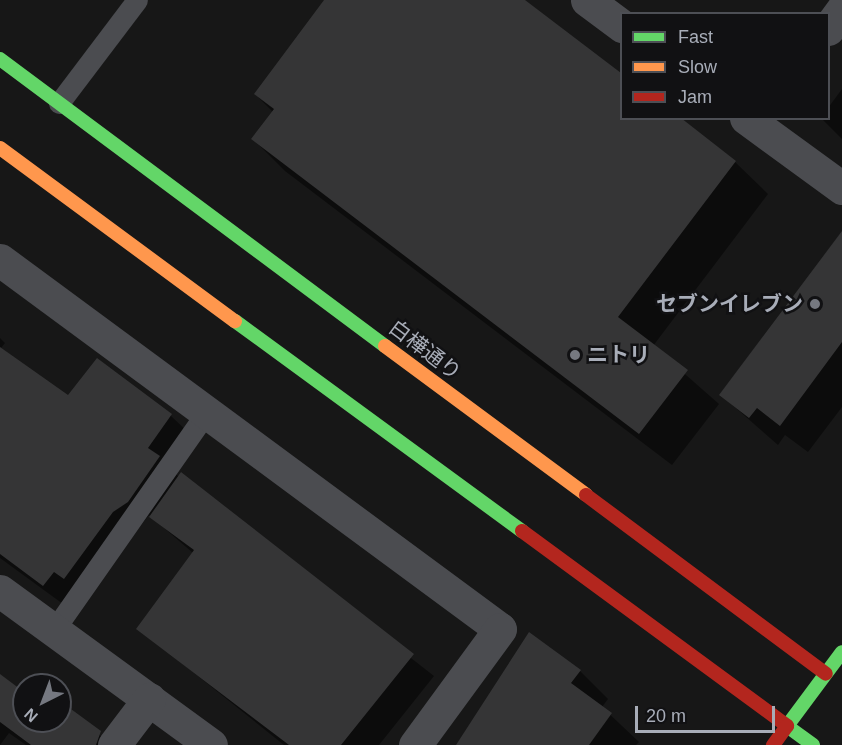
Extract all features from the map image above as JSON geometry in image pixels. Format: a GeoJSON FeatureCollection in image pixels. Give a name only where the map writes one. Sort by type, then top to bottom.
{"type":"FeatureCollection","features":[{"type":"Feature","properties":{"kind":"street"},"geometry":{"type":"LineString","coordinates":[[586,0],[620,25]]}},
{"type":"Feature","properties":{"kind":"street"},"geometry":{"type":"LineString","coordinates":[[830,26],[842,10]]}},
{"type":"Feature","properties":{"kind":"street","name":"白樺通り"},"geometry":{"type":"LineString","coordinates":[[0,59],[842,686]]}},
{"type":"Feature","properties":{"kind":"street"},"geometry":{"type":"LineString","coordinates":[[755,121],[842,188]]}},
{"type":"Feature","properties":{"kind":"street"},"geometry":{"type":"LineString","coordinates":[[0,148],[813,745]]}},
{"type":"Feature","properties":{"kind":"street"},"geometry":{"type":"LineString","coordinates":[[0,261],[500,629],[415,745]]}},
{"type":"Feature","properties":{"kind":"street"},"geometry":{"type":"LineString","coordinates":[[0,591],[211,745]]}},
{"type":"Feature","properties":{"kind":"street"},"geometry":{"type":"LineString","coordinates":[[773,745],[842,652]]}},
{"type":"Feature","properties":{"kind":"street"},"geometry":{"type":"LineString","coordinates":[[114,745],[149,699]]}},
{"type":"Feature","properties":{"kind":"lane"},"geometry":{"type":"LineString","coordinates":[[58,103],[137,0]]}},
{"type":"Feature","properties":{"kind":"lane"},"geometry":{"type":"LineString","coordinates":[[54,630],[206,413]]}},
{"type":"Feature","properties":{"kind":"building"},"geometry":{"type":"Polygon","coordinates":[[[324,0],[525,0],[620,72],[620,120],[684,120],[736,161],[618,317],[688,370],[639,434],[251,139],[274,109],[254,94],[324,0]]]}},
{"type":"Feature","properties":{"kind":"building","name":"セブンイレブン"},"geometry":{"type":"Polygon","coordinates":[[[842,231],[842,342],[780,426],[757,408],[749,418],[719,395],[842,231]]]}},
{"type":"Feature","properties":{"kind":"building"},"geometry":{"type":"Polygon","coordinates":[[[0,347],[68,395],[97,358],[172,414],[148,448],[160,456],[128,502],[113,512],[64,579],[54,572],[43,586],[0,554],[0,347]]]}},
{"type":"Feature","properties":{"kind":"building"},"geometry":{"type":"Polygon","coordinates":[[[181,472],[414,654],[341,745],[289,745],[136,629],[194,550],[149,517],[181,472]]]}},
{"type":"Feature","properties":{"kind":"building"},"geometry":{"type":"Polygon","coordinates":[[[529,632],[581,670],[571,683],[612,713],[589,745],[456,745],[529,632]]]}},
{"type":"Feature","properties":{"kind":"building"},"geometry":{"type":"Polygon","coordinates":[[[0,674],[12,683],[12,731],[0,722],[0,674]]]}},
{"type":"Feature","properties":{"kind":"building"},"geometry":{"type":"Polygon","coordinates":[[[72,710],[101,731],[96,745],[31,745],[15,733],[72,733],[72,710]]]}},
{"type":"Feature","properties":{"kind":"traffic: fast"},"geometry":{"type":"LineString","coordinates":[[0,59],[385,346]]}},
{"type":"Feature","properties":{"kind":"traffic: fast"},"geometry":{"type":"LineString","coordinates":[[235,321],[522,531]]}},
{"type":"Feature","properties":{"kind":"traffic: fast"},"geometry":{"type":"LineString","coordinates":[[813,745],[787,726],[842,652]]}},
{"type":"Feature","properties":{"kind":"traffic: slow"},"geometry":{"type":"LineString","coordinates":[[0,148],[235,321]]}},
{"type":"Feature","properties":{"kind":"traffic: slow"},"geometry":{"type":"LineString","coordinates":[[385,346],[586,495]]}},
{"type":"Feature","properties":{"kind":"traffic: jam"},"geometry":{"type":"LineString","coordinates":[[586,495],[826,674]]}},
{"type":"Feature","properties":{"kind":"traffic: jam"},"geometry":{"type":"LineString","coordinates":[[522,531],[787,726],[773,745]]}},
{"type":"Feature","properties":{"kind":"place","name":"セブンイレブン"},"geometry":{"type":"Point","coordinates":[815,304]}},
{"type":"Feature","properties":{"kind":"place","name":"ニトリ"},"geometry":{"type":"Point","coordinates":[575,355]}}]}
